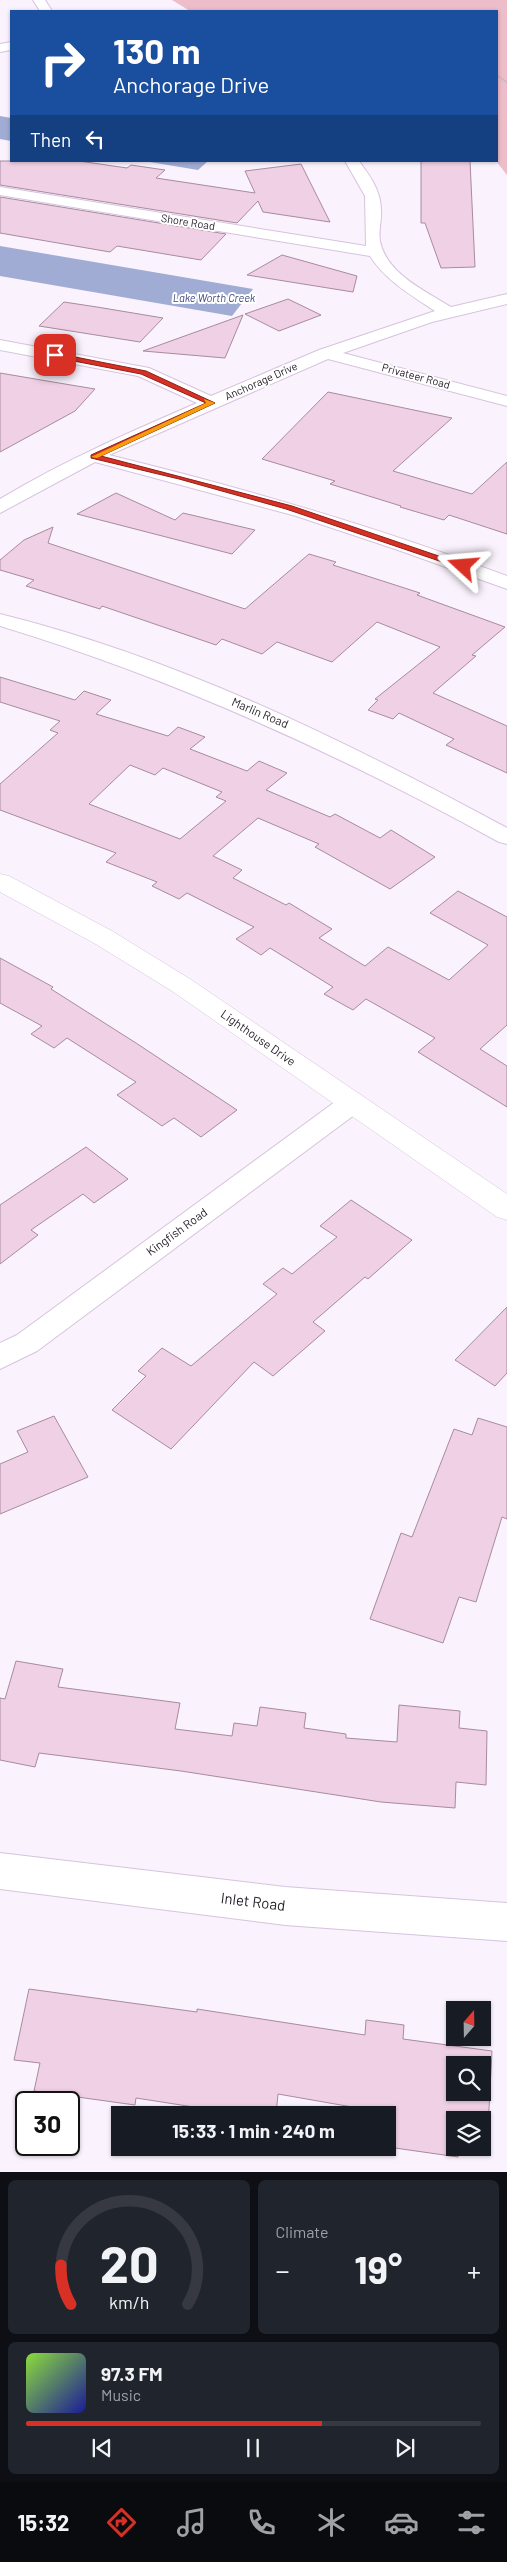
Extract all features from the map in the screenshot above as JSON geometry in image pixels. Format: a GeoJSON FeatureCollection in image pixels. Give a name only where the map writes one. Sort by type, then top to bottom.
{"type":"FeatureCollection","features":[{"type":"Feature","properties":{"kind":"street"},"geometry":{"type":"LineString","coordinates":[[353,162],[370,190],[374,208],[372,240],[376,252],[394,274],[448,312]]}},
{"type":"Feature","properties":{"kind":"street","name":"Shore Road"},"geometry":{"type":"LineString","coordinates":[[0,191],[376,252]]}},
{"type":"Feature","properties":{"kind":"street","name":"Anchorage Drive"},"geometry":{"type":"LineString","coordinates":[[0,507],[94,457],[325,353],[386,330],[448,312],[507,299]]}},
{"type":"Feature","properties":{"kind":"street"},"geometry":{"type":"LineString","coordinates":[[0,345],[143,372],[212,403]]}},
{"type":"Feature","properties":{"kind":"street","name":"Privateer Road"},"geometry":{"type":"LineString","coordinates":[[325,353],[507,401]]}},
{"type":"Feature","properties":{"kind":"street"},"geometry":{"type":"LineString","coordinates":[[94,457],[181,478],[289,508],[376,535],[507,583]]}},
{"type":"Feature","properties":{"kind":"street","name":"Marlin Road"},"geometry":{"type":"LineString","coordinates":[[0,620],[153,670],[256,711],[341,749],[507,837]]}},
{"type":"Feature","properties":{"kind":"street","name":"Lighthouse Drive"},"geometry":{"type":"LineString","coordinates":[[0,882],[103,937],[165,976],[507,1209]]}},
{"type":"Feature","properties":{"kind":"street","name":"Kingfish Road"},"geometry":{"type":"LineString","coordinates":[[0,1357],[27,1343],[352,1103]]}},
{"type":"Feature","properties":{"kind":"street","name":"Inlet Road"},"geometry":{"type":"LineString","coordinates":[[0,1870],[285,1906],[507,1922]]}},
{"type":"Feature","properties":{"kind":"shaded area"},"geometry":{"type":"Polygon","coordinates":[[[172,0],[507,0],[507,175],[497,162],[498,10],[188,10],[172,0]]]}},
{"type":"Feature","properties":{"kind":"water"},"geometry":{"type":"Polygon","coordinates":[[[0,116],[10,118],[10,141],[0,139],[0,116]]]}},
{"type":"Feature","properties":{"kind":"water"},"geometry":{"type":"Polygon","coordinates":[[[150,162],[207,162],[198,170],[150,162]]]}},
{"type":"Feature","properties":{"kind":"water","name":"Lake Worth Creek"},"geometry":{"type":"Polygon","coordinates":[[[0,246],[253,289],[232,316],[0,276],[0,246]]]}},
{"type":"Feature","properties":{"kind":"building"},"geometry":{"type":"Polygon","coordinates":[[[0,161],[86,162],[127,168],[131,165],[165,170],[156,178],[255,193],[245,171],[301,164],[330,222],[263,212],[258,201],[237,223],[0,185],[0,161]]]}},
{"type":"Feature","properties":{"kind":"building"},"geometry":{"type":"Polygon","coordinates":[[[421,162],[470,162],[475,267],[441,268],[425,223],[421,223],[421,162]]]}},
{"type":"Feature","properties":{"kind":"building"},"geometry":{"type":"Polygon","coordinates":[[[0,197],[226,234],[201,260],[117,246],[110,252],[0,233],[0,197]]]}},
{"type":"Feature","properties":{"kind":"building"},"geometry":{"type":"Polygon","coordinates":[[[282,255],[357,276],[353,292],[247,275],[282,255]]]}},
{"type":"Feature","properties":{"kind":"building"},"geometry":{"type":"Polygon","coordinates":[[[288,299],[321,315],[279,331],[245,314],[288,299]]]}},
{"type":"Feature","properties":{"kind":"building"},"geometry":{"type":"Polygon","coordinates":[[[64,302],[163,318],[140,342],[39,326],[64,302]]]}},
{"type":"Feature","properties":{"kind":"building"},"geometry":{"type":"Polygon","coordinates":[[[243,315],[225,358],[143,351],[243,315]]]}},
{"type":"Feature","properties":{"kind":"building"},"geometry":{"type":"Polygon","coordinates":[[[0,373],[95,389],[75,411],[0,452],[0,373]]]}},
{"type":"Feature","properties":{"kind":"building"},"geometry":{"type":"Polygon","coordinates":[[[328,392],[452,418],[393,471],[472,494],[507,462],[507,534],[449,515],[444,520],[400,507],[330,484],[335,481],[262,459],[328,392]]]}},
{"type":"Feature","properties":{"kind":"building"},"geometry":{"type":"Polygon","coordinates":[[[116,493],[175,520],[183,513],[255,530],[232,554],[77,514],[116,493]]]}},
{"type":"Feature","properties":{"kind":"building"},"geometry":{"type":"Polygon","coordinates":[[[53,527],[48,543],[245,609],[309,554],[336,562],[333,565],[420,593],[417,595],[505,627],[472,655],[476,656],[433,693],[507,726],[507,773],[446,745],[454,739],[399,713],[393,719],[368,710],[378,700],[375,699],[440,647],[377,622],[332,662],[277,642],[262,654],[222,639],[216,645],[102,606],[100,609],[26,586],[34,580],[0,570],[0,560],[24,540],[53,527]]]}},
{"type":"Feature","properties":{"kind":"building"},"geometry":{"type":"Polygon","coordinates":[[[0,677],[75,700],[84,691],[111,700],[96,714],[168,736],[178,727],[205,737],[190,749],[247,771],[259,761],[287,773],[266,790],[330,817],[335,814],[380,838],[391,830],[435,857],[390,889],[315,847],[319,844],[258,818],[213,856],[242,870],[233,878],[286,905],[289,903],[332,929],[319,938],[365,966],[388,947],[449,980],[488,945],[430,913],[458,891],[507,917],[507,1025],[480,1049],[507,1066],[507,1107],[418,1052],[435,1038],[366,999],[353,1010],[324,994],[333,987],[270,948],[261,955],[236,939],[254,927],[187,893],[179,899],[152,886],[157,882],[106,862],[116,853],[0,810],[0,784],[58,733],[50,730],[60,721],[0,702],[0,677]],[[130,765],[89,804],[180,839],[226,801],[216,797],[222,792],[163,768],[155,775],[130,765]]]}},
{"type":"Feature","properties":{"kind":"building"},"geometry":{"type":"Polygon","coordinates":[[[0,958],[53,987],[51,989],[237,1110],[201,1137],[174,1118],[162,1126],[117,1095],[136,1082],[67,1038],[54,1048],[31,1034],[42,1026],[0,1003],[0,958]]]}},
{"type":"Feature","properties":{"kind":"building"},"geometry":{"type":"Polygon","coordinates":[[[86,1147],[128,1179],[94,1203],[83,1194],[31,1230],[38,1235],[0,1264],[0,1205],[86,1147]]]}},
{"type":"Feature","properties":{"kind":"building"},"geometry":{"type":"Polygon","coordinates":[[[351,1200],[412,1240],[368,1279],[365,1277],[313,1322],[325,1331],[273,1376],[254,1362],[171,1449],[112,1410],[146,1376],[138,1371],[162,1348],[191,1366],[277,1294],[263,1284],[283,1268],[292,1274],[337,1237],[320,1226],[351,1200]]]}},
{"type":"Feature","properties":{"kind":"building"},"geometry":{"type":"Polygon","coordinates":[[[507,1307],[507,1373],[495,1386],[455,1360],[507,1307]]]}},
{"type":"Feature","properties":{"kind":"building"},"geometry":{"type":"Polygon","coordinates":[[[54,1416],[88,1477],[0,1514],[0,1464],[28,1452],[17,1431],[54,1416]]]}},
{"type":"Feature","properties":{"kind":"building"},"geometry":{"type":"Polygon","coordinates":[[[478,1418],[507,1427],[507,1519],[502,1517],[476,1602],[459,1597],[443,1643],[370,1619],[401,1533],[412,1537],[454,1429],[472,1435],[478,1418]]]}},
{"type":"Feature","properties":{"kind":"building"},"geometry":{"type":"Polygon","coordinates":[[[16,1661],[63,1669],[58,1687],[180,1703],[175,1729],[232,1736],[234,1723],[257,1726],[260,1707],[306,1713],[304,1728],[346,1734],[346,1738],[397,1742],[399,1705],[460,1711],[459,1728],[487,1731],[486,1785],[456,1782],[455,1808],[381,1802],[181,1771],[39,1753],[35,1767],[0,1760],[0,1698],[5,1699],[16,1661]]]}},
{"type":"Feature","properties":{"kind":"building"},"geometry":{"type":"Polygon","coordinates":[[[29,1989],[197,2012],[197,2009],[365,2035],[366,2020],[404,2025],[403,2039],[492,2051],[491,2070],[491,2056],[446,2056],[446,2101],[489,2101],[489,2111],[446,2111],[446,2155],[396,2148],[396,2106],[347,2106],[278,2094],[277,2106],[187,2106],[136,2098],[135,2105],[80,2097],[80,2091],[34,2091],[40,2063],[14,2060],[29,1989]]]}},
{"type":"Feature","properties":{"kind":"slow traffic"},"geometry":{"type":"LineString","coordinates":[[94,457],[212,403],[207,401]]}},
{"type":"Feature","properties":{"kind":"route"},"geometry":{"type":"LineString","coordinates":[[55,355],[143,372],[212,403],[94,457],[181,478],[289,508],[376,535],[463,566]]}}]}
